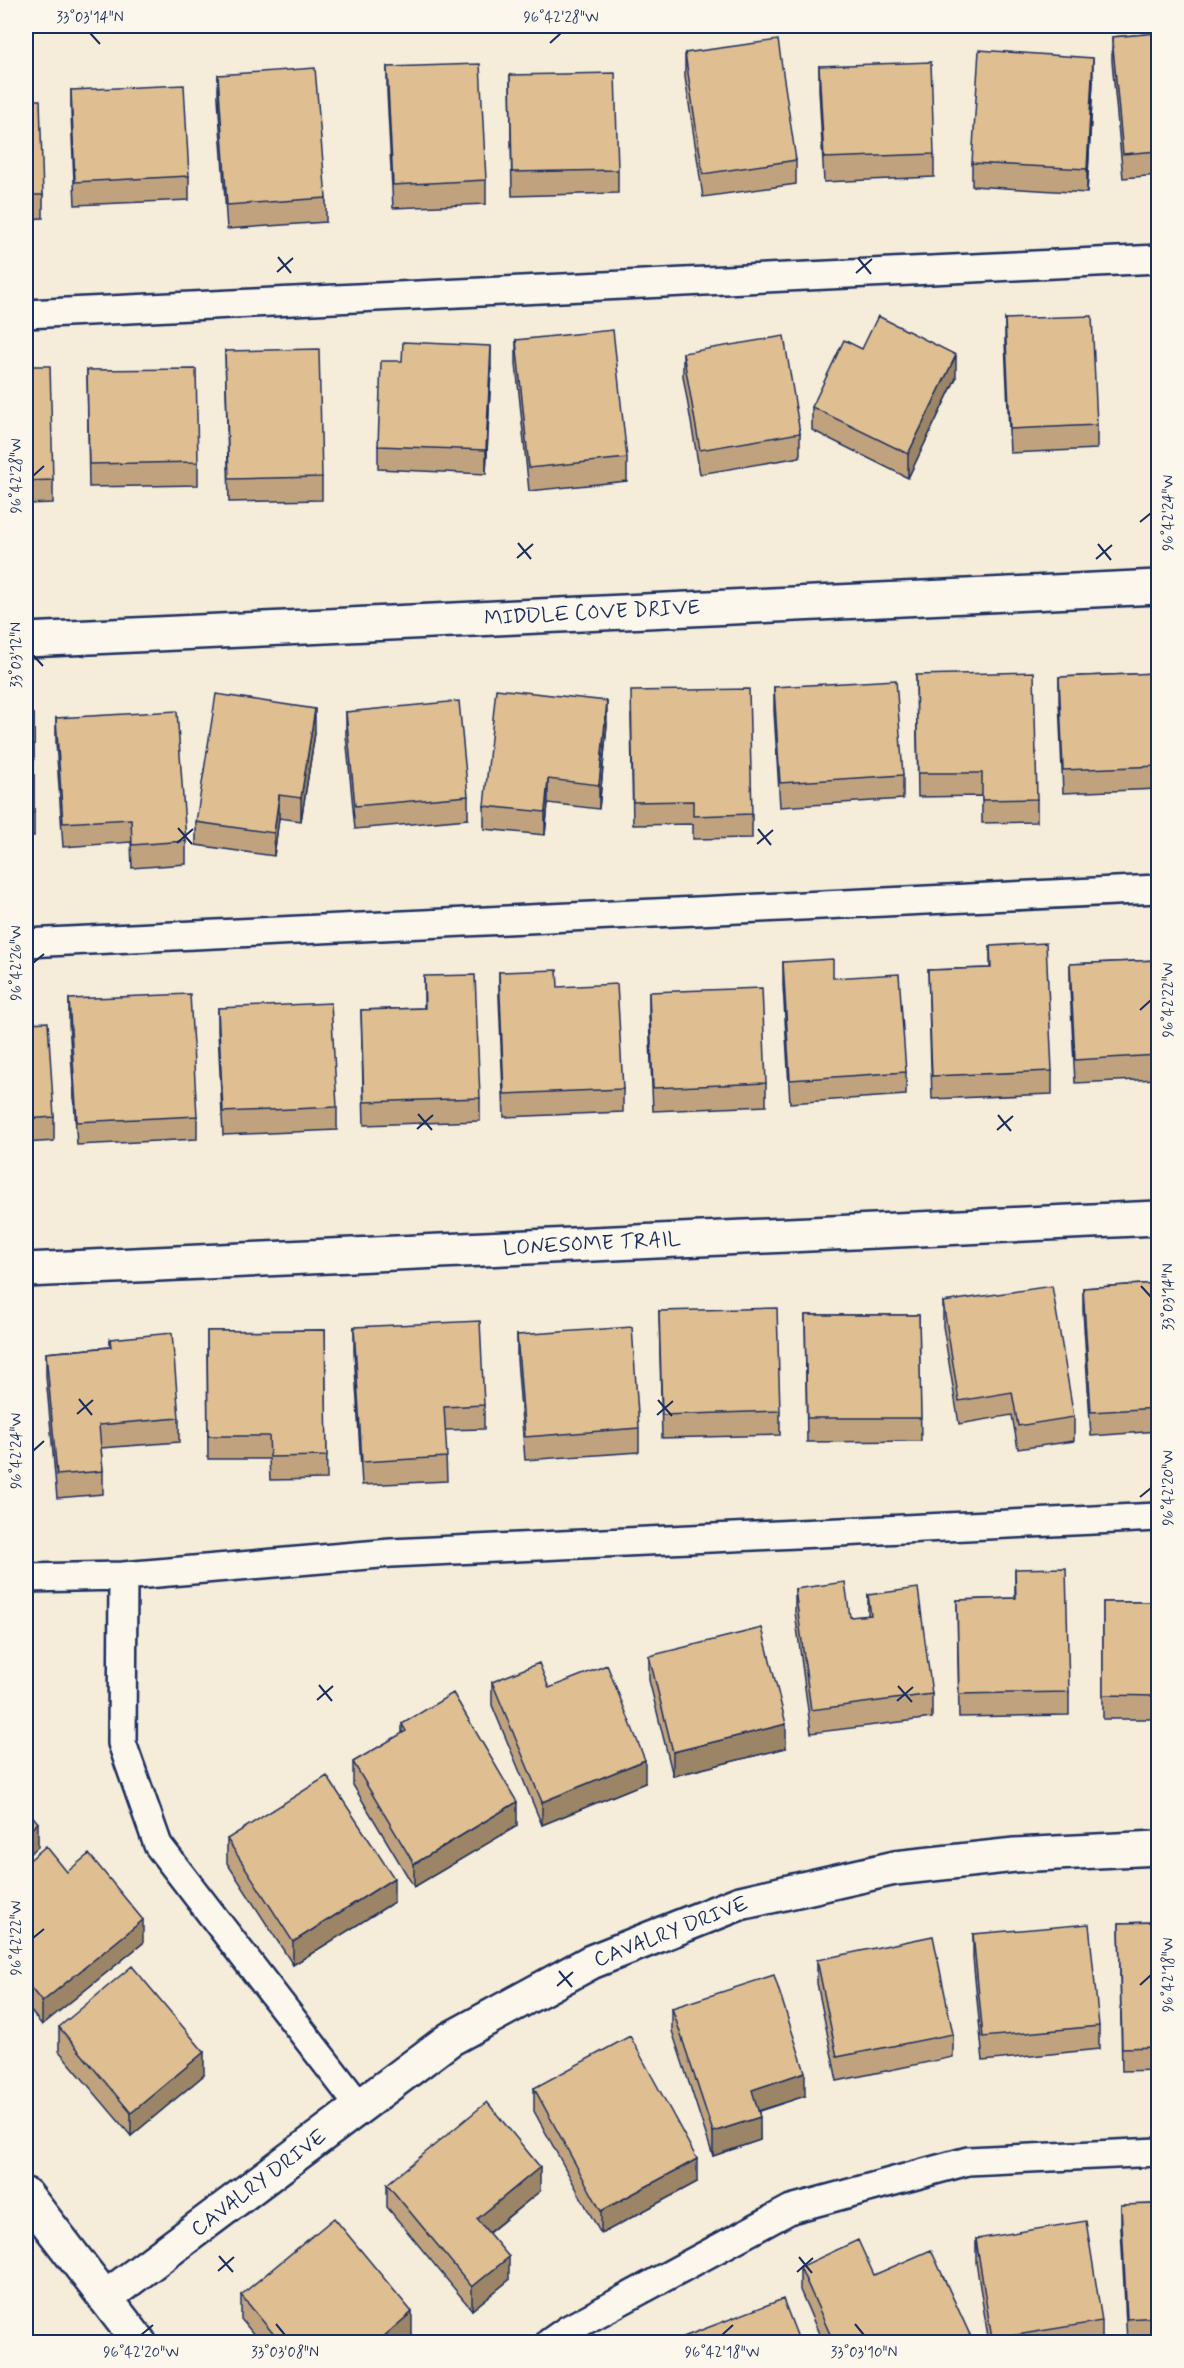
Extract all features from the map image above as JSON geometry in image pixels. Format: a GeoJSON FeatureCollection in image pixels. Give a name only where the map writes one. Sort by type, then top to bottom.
{"type":"FeatureCollection","features":[{"type":"Feature","properties":{"kind":"street","name":"MIDDLE COVE DRIVE"},"geometry":{"type":"LineString","coordinates":[[26,640],[1158,587]]}},
{"type":"Feature","properties":{"kind":"street","name":"LONESOME TRAIL"},"geometry":{"type":"LineString","coordinates":[[26,1270],[1158,1218]]}},
{"type":"Feature","properties":{"kind":"street","name":"CAVALRY DRIVE"},"geometry":{"type":"LineString","coordinates":[[105,2298],[450,2039],[591,1962],[740,1903],[895,1868],[1015,1855],[1158,1848]]}},
{"type":"Feature","properties":{"kind":"street"},"geometry":{"type":"LineString","coordinates":[[26,2194],[139,2343]]}},
{"type":"Feature","properties":{"kind":"lane"},"geometry":{"type":"LineString","coordinates":[[26,314],[1158,260]]}},
{"type":"Feature","properties":{"kind":"lane"},"geometry":{"type":"LineString","coordinates":[[26,943],[1158,889]]}},
{"type":"Feature","properties":{"kind":"lane"},"geometry":{"type":"LineString","coordinates":[[26,1578],[123,1576],[391,1553],[1158,1517]]}},
{"type":"Feature","properties":{"kind":"lane"},"geometry":{"type":"LineString","coordinates":[[123,1576],[122,1743],[158,1845],[360,2107]]}},
{"type":"Feature","properties":{"kind":"lane"},"geometry":{"type":"LineString","coordinates":[[550,2343],[567,2330],[791,2209],[968,2161],[1158,2152]]}},
{"type":"Feature","properties":{"kind":"building"},"geometry":{"type":"Polygon","coordinates":[[[1158,33],[1158,151],[1123,154],[1112,37],[1158,33]]]}},
{"type":"Feature","properties":{"kind":"building"},"geometry":{"type":"Polygon","coordinates":[[[778,40],[796,160],[703,174],[685,53],[778,40]]]}},
{"type":"Feature","properties":{"kind":"building"},"geometry":{"type":"Polygon","coordinates":[[[979,50],[1093,58],[1087,169],[972,163],[979,50]]]}},
{"type":"Feature","properties":{"kind":"building"},"geometry":{"type":"Polygon","coordinates":[[[931,62],[934,154],[824,158],[819,66],[931,62]]]}},
{"type":"Feature","properties":{"kind":"building"},"geometry":{"type":"Polygon","coordinates":[[[480,64],[486,180],[393,185],[387,67],[480,64]]]}},
{"type":"Feature","properties":{"kind":"building"},"geometry":{"type":"Polygon","coordinates":[[[315,68],[326,198],[227,205],[218,75],[315,68]]]}},
{"type":"Feature","properties":{"kind":"building"},"geometry":{"type":"Polygon","coordinates":[[[615,73],[618,170],[512,172],[510,75],[615,73]]]}},
{"type":"Feature","properties":{"kind":"building"},"geometry":{"type":"Polygon","coordinates":[[[184,85],[189,176],[75,182],[71,90],[184,85]]]}},
{"type":"Feature","properties":{"kind":"building"},"geometry":{"type":"Polygon","coordinates":[[[26,100],[40,100],[43,195],[26,195],[26,100]]]}},
{"type":"Feature","properties":{"kind":"building"},"geometry":{"type":"Polygon","coordinates":[[[878,316],[956,355],[908,454],[812,407],[844,340],[862,349],[878,316]]]}},
{"type":"Feature","properties":{"kind":"building"},"geometry":{"type":"Polygon","coordinates":[[[1092,316],[1097,425],[1010,429],[1005,319],[1092,316]]]}},
{"type":"Feature","properties":{"kind":"building"},"geometry":{"type":"Polygon","coordinates":[[[613,330],[627,458],[529,468],[516,340],[613,330]]]}},
{"type":"Feature","properties":{"kind":"building"},"geometry":{"type":"Polygon","coordinates":[[[784,336],[800,433],[700,450],[683,353],[784,336]]]}},
{"type":"Feature","properties":{"kind":"building"},"geometry":{"type":"Polygon","coordinates":[[[403,342],[491,346],[486,450],[378,446],[381,361],[402,361],[403,342]]]}},
{"type":"Feature","properties":{"kind":"building"},"geometry":{"type":"Polygon","coordinates":[[[319,349],[322,477],[229,479],[225,351],[319,349]]]}},
{"type":"Feature","properties":{"kind":"building"},"geometry":{"type":"Polygon","coordinates":[[[26,366],[50,366],[53,480],[26,481],[26,366]]]}},
{"type":"Feature","properties":{"kind":"building"},"geometry":{"type":"Polygon","coordinates":[[[196,369],[198,462],[89,464],[87,370],[196,369]]]}},
{"type":"Feature","properties":{"kind":"building"},"geometry":{"type":"Polygon","coordinates":[[[1034,672],[1037,799],[982,800],[982,773],[918,773],[916,675],[1034,672]]]}},
{"type":"Feature","properties":{"kind":"building"},"geometry":{"type":"Polygon","coordinates":[[[1158,673],[1158,766],[1063,770],[1059,677],[1158,673]]]}},
{"type":"Feature","properties":{"kind":"building"},"geometry":{"type":"Polygon","coordinates":[[[896,680],[903,775],[780,783],[774,687],[896,680]]]}},
{"type":"Feature","properties":{"kind":"building"},"geometry":{"type":"Polygon","coordinates":[[[496,689],[607,701],[599,785],[548,779],[545,812],[484,806],[496,689]]]}},
{"type":"Feature","properties":{"kind":"building"},"geometry":{"type":"Polygon","coordinates":[[[749,689],[752,814],[693,816],[693,801],[633,802],[631,691],[749,689]]]}},
{"type":"Feature","properties":{"kind":"building"},"geometry":{"type":"Polygon","coordinates":[[[216,694],[315,709],[301,798],[279,795],[274,833],[196,822],[216,694]]]}},
{"type":"Feature","properties":{"kind":"building"},"geometry":{"type":"Polygon","coordinates":[[[459,701],[468,796],[355,806],[346,712],[459,701]]]}},
{"type":"Feature","properties":{"kind":"building"},"geometry":{"type":"Polygon","coordinates":[[[177,711],[186,841],[132,845],[131,819],[63,823],[56,718],[177,711]]]}},
{"type":"Feature","properties":{"kind":"building"},"geometry":{"type":"Polygon","coordinates":[[[26,714],[34,714],[34,813],[26,812],[26,714]]]}},
{"type":"Feature","properties":{"kind":"building"},"geometry":{"type":"Polygon","coordinates":[[[1046,943],[1052,1071],[932,1076],[928,970],[991,968],[990,946],[1046,943]]]}},
{"type":"Feature","properties":{"kind":"building"},"geometry":{"type":"Polygon","coordinates":[[[833,959],[833,978],[899,974],[906,1072],[790,1080],[783,962],[833,959]]]}},
{"type":"Feature","properties":{"kind":"building"},"geometry":{"type":"Polygon","coordinates":[[[1158,960],[1158,1055],[1075,1060],[1070,964],[1158,960]]]}},
{"type":"Feature","properties":{"kind":"building"},"geometry":{"type":"Polygon","coordinates":[[[557,970],[558,987],[617,984],[623,1089],[504,1094],[499,972],[557,970]]]}},
{"type":"Feature","properties":{"kind":"building"},"geometry":{"type":"Polygon","coordinates":[[[475,975],[480,1098],[364,1102],[361,1010],[425,1008],[424,976],[475,975]]]}},
{"type":"Feature","properties":{"kind":"building"},"geometry":{"type":"Polygon","coordinates":[[[762,988],[766,1083],[653,1088],[649,992],[762,988]]]}},
{"type":"Feature","properties":{"kind":"building"},"geometry":{"type":"Polygon","coordinates":[[[190,994],[197,1116],[77,1122],[69,999],[190,994]]]}},
{"type":"Feature","properties":{"kind":"building"},"geometry":{"type":"Polygon","coordinates":[[[331,1003],[337,1107],[223,1112],[218,1008],[331,1003]]]}},
{"type":"Feature","properties":{"kind":"building"},"geometry":{"type":"Polygon","coordinates":[[[48,1022],[54,1117],[26,1119],[26,1023],[48,1022]]]}},
{"type":"Feature","properties":{"kind":"building"},"geometry":{"type":"Polygon","coordinates":[[[1158,1283],[1158,1408],[1091,1412],[1083,1288],[1158,1283]]]}},
{"type":"Feature","properties":{"kind":"building"},"geometry":{"type":"Polygon","coordinates":[[[1052,1286],[1074,1417],[1018,1426],[1012,1392],[959,1401],[943,1302],[1052,1286]]]}},
{"type":"Feature","properties":{"kind":"building"},"geometry":{"type":"Polygon","coordinates":[[[777,1308],[780,1411],[662,1415],[659,1311],[777,1308]]]}},
{"type":"Feature","properties":{"kind":"building"},"geometry":{"type":"Polygon","coordinates":[[[805,1315],[919,1315],[921,1418],[807,1418],[805,1315]]]}},
{"type":"Feature","properties":{"kind":"building"},"geometry":{"type":"Polygon","coordinates":[[[480,1321],[484,1405],[444,1407],[447,1457],[362,1462],[354,1327],[480,1321]]]}},
{"type":"Feature","properties":{"kind":"building"},"geometry":{"type":"Polygon","coordinates":[[[632,1327],[639,1428],[525,1437],[517,1335],[632,1327]]]}},
{"type":"Feature","properties":{"kind":"building"},"geometry":{"type":"Polygon","coordinates":[[[325,1330],[327,1456],[270,1457],[269,1436],[208,1436],[207,1331],[325,1330]]]}},
{"type":"Feature","properties":{"kind":"building"},"geometry":{"type":"Polygon","coordinates":[[[172,1333],[179,1418],[99,1425],[103,1471],[57,1475],[46,1353],[111,1347],[110,1339],[172,1333]]]}},
{"type":"Feature","properties":{"kind":"building"},"geometry":{"type":"Polygon","coordinates":[[[1066,1568],[1069,1692],[959,1694],[957,1600],[1016,1598],[1015,1569],[1066,1568]]]}},
{"type":"Feature","properties":{"kind":"building"},"geometry":{"type":"Polygon","coordinates":[[[845,1582],[850,1617],[871,1615],[868,1595],[918,1588],[932,1694],[811,1710],[795,1589],[845,1582]]]}},
{"type":"Feature","properties":{"kind":"building"},"geometry":{"type":"Polygon","coordinates":[[[1103,1602],[1158,1602],[1158,1696],[1103,1695],[1103,1602]]]}},
{"type":"Feature","properties":{"kind":"building"},"geometry":{"type":"Polygon","coordinates":[[[762,1628],[786,1724],[673,1752],[649,1656],[762,1628]]]}},
{"type":"Feature","properties":{"kind":"building"},"geometry":{"type":"Polygon","coordinates":[[[539,1663],[549,1688],[607,1665],[645,1760],[542,1802],[492,1682],[539,1663]]]}},
{"type":"Feature","properties":{"kind":"building"},"geometry":{"type":"Polygon","coordinates":[[[453,1693],[517,1802],[414,1864],[353,1762],[406,1731],[402,1724],[453,1693]]]}},
{"type":"Feature","properties":{"kind":"building"},"geometry":{"type":"Polygon","coordinates":[[[327,1776],[394,1878],[293,1942],[227,1839],[327,1776]]]}},
{"type":"Feature","properties":{"kind":"building"},"geometry":{"type":"Polygon","coordinates":[[[26,1808],[38,1823],[26,1833],[26,1808]]]}},
{"type":"Feature","properties":{"kind":"building"},"geometry":{"type":"Polygon","coordinates":[[[46,1846],[67,1872],[89,1854],[143,1920],[42,2002],[26,1982],[26,1863],[46,1846]]]}},
{"type":"Feature","properties":{"kind":"building"},"geometry":{"type":"Polygon","coordinates":[[[1158,1922],[1158,2047],[1122,2048],[1119,1923],[1158,1922]]]}},
{"type":"Feature","properties":{"kind":"building"},"geometry":{"type":"Polygon","coordinates":[[[1089,1924],[1099,2026],[983,2037],[973,1934],[1089,1924]]]}},
{"type":"Feature","properties":{"kind":"building"},"geometry":{"type":"Polygon","coordinates":[[[933,1936],[953,2034],[837,2057],[817,1960],[933,1936]]]}},
{"type":"Feature","properties":{"kind":"building"},"geometry":{"type":"Polygon","coordinates":[[[132,1966],[204,2052],[131,2113],[59,2027],[132,1966]]]}},
{"type":"Feature","properties":{"kind":"building"},"geometry":{"type":"Polygon","coordinates":[[[774,1975],[805,2072],[752,2090],[760,2117],[713,2132],[672,2008],[774,1975]]]}},
{"type":"Feature","properties":{"kind":"building"},"geometry":{"type":"Polygon","coordinates":[[[630,2036],[697,2159],[601,2211],[534,2088],[630,2036]]]}},
{"type":"Feature","properties":{"kind":"building"},"geometry":{"type":"Polygon","coordinates":[[[487,2102],[540,2167],[477,2219],[509,2257],[472,2287],[387,2184],[487,2102]]]}},
{"type":"Feature","properties":{"kind":"building"},"geometry":{"type":"Polygon","coordinates":[[[1158,2204],[1158,2317],[1127,2319],[1121,2205],[1158,2204]]]}},
{"type":"Feature","properties":{"kind":"building"},"geometry":{"type":"Polygon","coordinates":[[[334,2218],[412,2312],[376,2343],[281,2343],[241,2295],[334,2218]]]}},
{"type":"Feature","properties":{"kind":"building"},"geometry":{"type":"Polygon","coordinates":[[[1086,2221],[1102,2321],[992,2339],[976,2239],[1086,2221]]]}},
{"type":"Feature","properties":{"kind":"building"},"geometry":{"type":"Polygon","coordinates":[[[858,2240],[874,2275],[931,2250],[970,2335],[953,2343],[834,2343],[800,2267],[858,2240]]]}},
{"type":"Feature","properties":{"kind":"building"},"geometry":{"type":"Polygon","coordinates":[[[783,2299],[800,2343],[680,2343],[678,2339],[783,2299]]]}}]}
